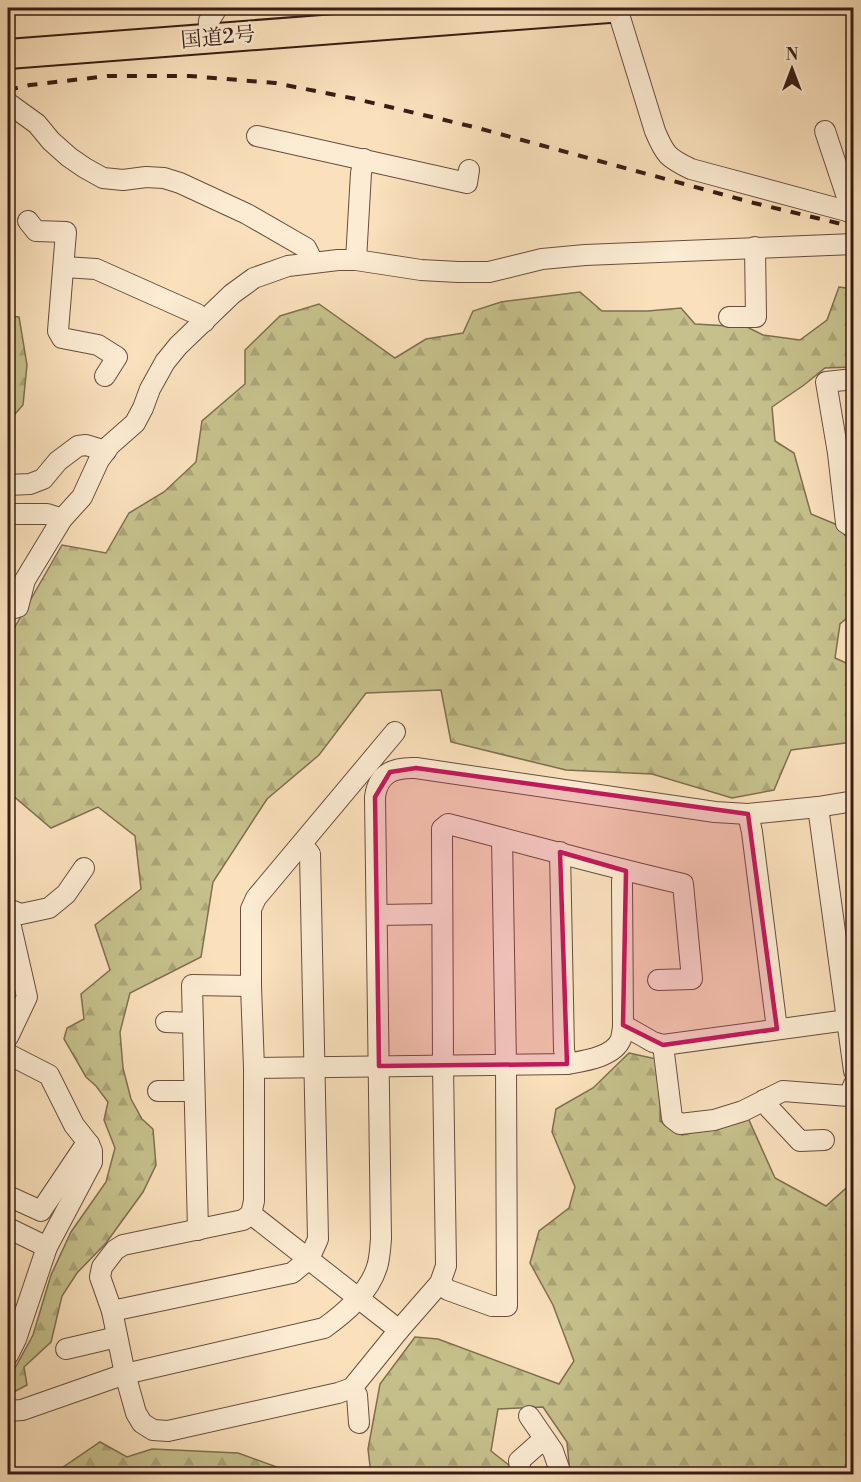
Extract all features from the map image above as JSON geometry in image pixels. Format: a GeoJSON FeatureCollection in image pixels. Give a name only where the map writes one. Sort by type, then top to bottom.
{"type":"FeatureCollection","features":[{"type":"Feature","properties":{"kind":"highway","name":"国道2号"},"geometry":{"type":"LineString","coordinates":[[8,54],[609,8]]}},
{"type":"Feature","properties":{"kind":"street"},"geometry":{"type":"LineString","coordinates":[[208,38],[209,21],[218,8]]}},
{"type":"Feature","properties":{"kind":"street"},"geometry":{"type":"LineString","coordinates":[[617,8],[655,131],[662,147],[673,160],[691,169],[851,212]]}},
{"type":"Feature","properties":{"kind":"street"},"geometry":{"type":"LineString","coordinates":[[8,103],[37,124],[69,157],[103,178],[123,180],[146,177],[164,178],[180,183],[247,214],[306,248],[311,263]]}},
{"type":"Feature","properties":{"kind":"street"},"geometry":{"type":"LineString","coordinates":[[825,131],[851,212]]}},
{"type":"Feature","properties":{"kind":"street"},"geometry":{"type":"LineString","coordinates":[[257,136],[467,183],[469,170]]}},
{"type":"Feature","properties":{"kind":"street"},"geometry":{"type":"LineString","coordinates":[[356,260],[361,173],[364,159]]}},
{"type":"Feature","properties":{"kind":"street"},"geometry":{"type":"LineString","coordinates":[[28,221],[36,231],[66,232],[58,331],[62,338],[98,345],[117,357],[105,376]]}},
{"type":"Feature","properties":{"kind":"street"},"geometry":{"type":"LineString","coordinates":[[8,610],[18,607],[25,580],[62,519],[82,497],[99,460],[135,423],[165,362],[178,346],[232,294],[254,278],[288,266],[338,260],[356,260],[421,270],[489,272],[542,259],[650,251],[854,244]]}},
{"type":"Feature","properties":{"kind":"street"},"geometry":{"type":"LineString","coordinates":[[729,317],[756,317],[755,248]]}},
{"type":"Feature","properties":{"kind":"street"},"geometry":{"type":"LineString","coordinates":[[64,267],[96,269],[197,314],[204,322]]}},
{"type":"Feature","properties":{"kind":"street"},"geometry":{"type":"LineString","coordinates":[[854,379],[826,382],[846,452],[846,523],[854,528]]}},
{"type":"Feature","properties":{"kind":"street"},"geometry":{"type":"LineString","coordinates":[[8,485],[30,484],[43,479],[58,461],[78,446],[86,444],[106,451]]}},
{"type":"Feature","properties":{"kind":"street"},"geometry":{"type":"LineString","coordinates":[[8,514],[47,514],[62,519]]}},
{"type":"Feature","properties":{"kind":"street"},"geometry":{"type":"LineString","coordinates":[[395,732],[256,898],[251,909],[254,1201],[250,1214],[243,1220],[123,1245],[102,1267],[100,1277],[112,1311],[136,1413],[142,1423],[153,1430],[168,1431],[352,1388],[440,1283],[446,1266],[442,1066],[442,829],[448,824],[683,884],[692,979],[658,980]]}},
{"type":"Feature","properties":{"kind":"street"},"geometry":{"type":"LineString","coordinates":[[367,766],[382,779]]}},
{"type":"Feature","properties":{"kind":"street"},"geometry":{"type":"LineString","coordinates":[[8,1411],[22,1410],[126,1374],[324,1328],[345,1314],[371,1281],[378,1266],[381,1239],[375,797],[376,788],[390,772],[402,767],[416,768],[715,812],[748,814],[854,801]]}},
{"type":"Feature","properties":{"kind":"street"},"geometry":{"type":"LineString","coordinates":[[818,807],[854,1071]]}},
{"type":"Feature","properties":{"kind":"street"},"geometry":{"type":"LineString","coordinates":[[748,814],[777,1029]]}},
{"type":"Feature","properties":{"kind":"street"},"geometry":{"type":"LineString","coordinates":[[440,1283],[448,1290],[492,1306],[507,1306],[506,1065],[501,837]]}},
{"type":"Feature","properties":{"kind":"street"},"geometry":{"type":"LineString","coordinates":[[112,1311],[292,1273],[309,1259],[318,1239],[309,854],[302,844]]}},
{"type":"Feature","properties":{"kind":"street"},"geometry":{"type":"LineString","coordinates":[[560,852],[564,1050],[567,1064]]}},
{"type":"Feature","properties":{"kind":"street"},"geometry":{"type":"LineString","coordinates":[[8,1037],[27,997],[9,918],[10,910],[21,914],[49,908],[66,894],[84,868]]}},
{"type":"Feature","properties":{"kind":"street"},"geometry":{"type":"LineString","coordinates":[[254,1068],[567,1064],[586,1061],[612,1051],[621,1038],[623,1024],[622,881],[626,871]]}},
{"type":"Feature","properties":{"kind":"street"},"geometry":{"type":"LineString","coordinates":[[377,915],[442,914]]}},
{"type":"Feature","properties":{"kind":"street"},"geometry":{"type":"LineString","coordinates":[[198,1230],[192,985],[251,986]]}},
{"type":"Feature","properties":{"kind":"street"},"geometry":{"type":"LineString","coordinates":[[623,1024],[653,1042],[663,1045],[847,1020]]}},
{"type":"Feature","properties":{"kind":"street"},"geometry":{"type":"LineString","coordinates":[[166,1022],[193,1023]]}},
{"type":"Feature","properties":{"kind":"street"},"geometry":{"type":"LineString","coordinates":[[663,1045],[672,1118],[680,1124],[714,1120],[743,1111],[783,1091],[849,1096],[854,1084]]}},
{"type":"Feature","properties":{"kind":"street"},"geometry":{"type":"LineString","coordinates":[[8,1054],[49,1075],[74,1125],[92,1151],[92,1162],[47,1247],[16,1339],[8,1355]]}},
{"type":"Feature","properties":{"kind":"street"},"geometry":{"type":"LineString","coordinates":[[158,1091],[195,1091]]}},
{"type":"Feature","properties":{"kind":"street"},"geometry":{"type":"LineString","coordinates":[[764,1100],[800,1141],[824,1140]]}},
{"type":"Feature","properties":{"kind":"street"},"geometry":{"type":"LineString","coordinates":[[8,1196],[40,1211],[84,1147],[89,1144]]}},
{"type":"Feature","properties":{"kind":"street"},"geometry":{"type":"LineString","coordinates":[[250,1214],[399,1330]]}},
{"type":"Feature","properties":{"kind":"street"},"geometry":{"type":"LineString","coordinates":[[8,1228],[47,1247]]}},
{"type":"Feature","properties":{"kind":"street"},"geometry":{"type":"LineString","coordinates":[[66,1348],[117,1337]]}},
{"type":"Feature","properties":{"kind":"street"},"geometry":{"type":"LineString","coordinates":[[352,1388],[357,1395],[359,1423]]}},
{"type":"Feature","properties":{"kind":"street"},"geometry":{"type":"LineString","coordinates":[[529,1416],[552,1450],[561,1474]]}},
{"type":"Feature","properties":{"kind":"street"},"geometry":{"type":"LineString","coordinates":[[521,1474],[519,1461],[546,1440]]}},
{"type":"Feature","properties":{"kind":"highlighted area"},"geometry":{"type":"Polygon","coordinates":[[[416,768],[748,814],[777,1029],[663,1045],[623,1025],[626,871],[560,852],[567,1064],[379,1066],[375,797],[390,772],[416,768]]]}},
{"type":"Feature","properties":{"kind":"green space"},"geometry":{"type":"Polygon","coordinates":[[[839,287],[853,289],[854,360],[852,367],[825,368],[772,407],[775,441],[794,453],[811,514],[835,524],[853,544],[853,613],[840,624],[835,658],[853,666],[853,742],[791,750],[774,790],[732,798],[652,774],[566,770],[451,742],[441,690],[366,693],[319,755],[267,799],[213,882],[201,957],[130,993],[120,1032],[123,1068],[131,1099],[142,1119],[153,1129],[156,1165],[143,1192],[106,1243],[77,1273],[62,1296],[51,1342],[24,1367],[27,1385],[12,1393],[8,1381],[33,1335],[51,1275],[71,1232],[106,1182],[115,1148],[104,1120],[108,1102],[86,1077],[64,1039],[67,1028],[84,1019],[81,994],[110,970],[95,925],[141,889],[135,836],[98,807],[51,828],[11,794],[8,786],[8,639],[62,545],[106,553],[129,513],[164,492],[196,462],[202,421],[245,384],[245,350],[280,316],[319,304],[395,358],[426,339],[463,333],[473,311],[501,302],[580,292],[602,311],[681,308],[695,324],[747,327],[763,335],[800,340],[827,320],[839,287]]]}},
{"type":"Feature","properties":{"kind":"green space"},"geometry":{"type":"Polygon","coordinates":[[[8,316],[19,317],[27,365],[23,405],[8,422],[8,316]]]}},
{"type":"Feature","properties":{"kind":"green space"},"geometry":{"type":"Polygon","coordinates":[[[629,1053],[661,1060],[660,1121],[682,1135],[748,1118],[775,1178],[826,1206],[853,1182],[853,1474],[570,1474],[567,1442],[543,1407],[498,1409],[491,1451],[514,1469],[514,1474],[371,1474],[368,1449],[380,1384],[415,1337],[438,1339],[559,1384],[574,1361],[553,1305],[530,1263],[539,1231],[569,1208],[575,1187],[552,1132],[556,1109],[593,1088],[629,1053]]]}},
{"type":"Feature","properties":{"kind":"green space"},"geometry":{"type":"Polygon","coordinates":[[[100,1442],[127,1457],[152,1449],[238,1453],[296,1474],[53,1474],[100,1442]]]}},
{"type":"Feature","properties":{"kind":"railway"},"geometry":{"type":"LineString","coordinates":[[8,90],[30,85],[108,76],[190,76],[275,83],[356,99],[474,127],[754,203],[854,227]]}}]}
